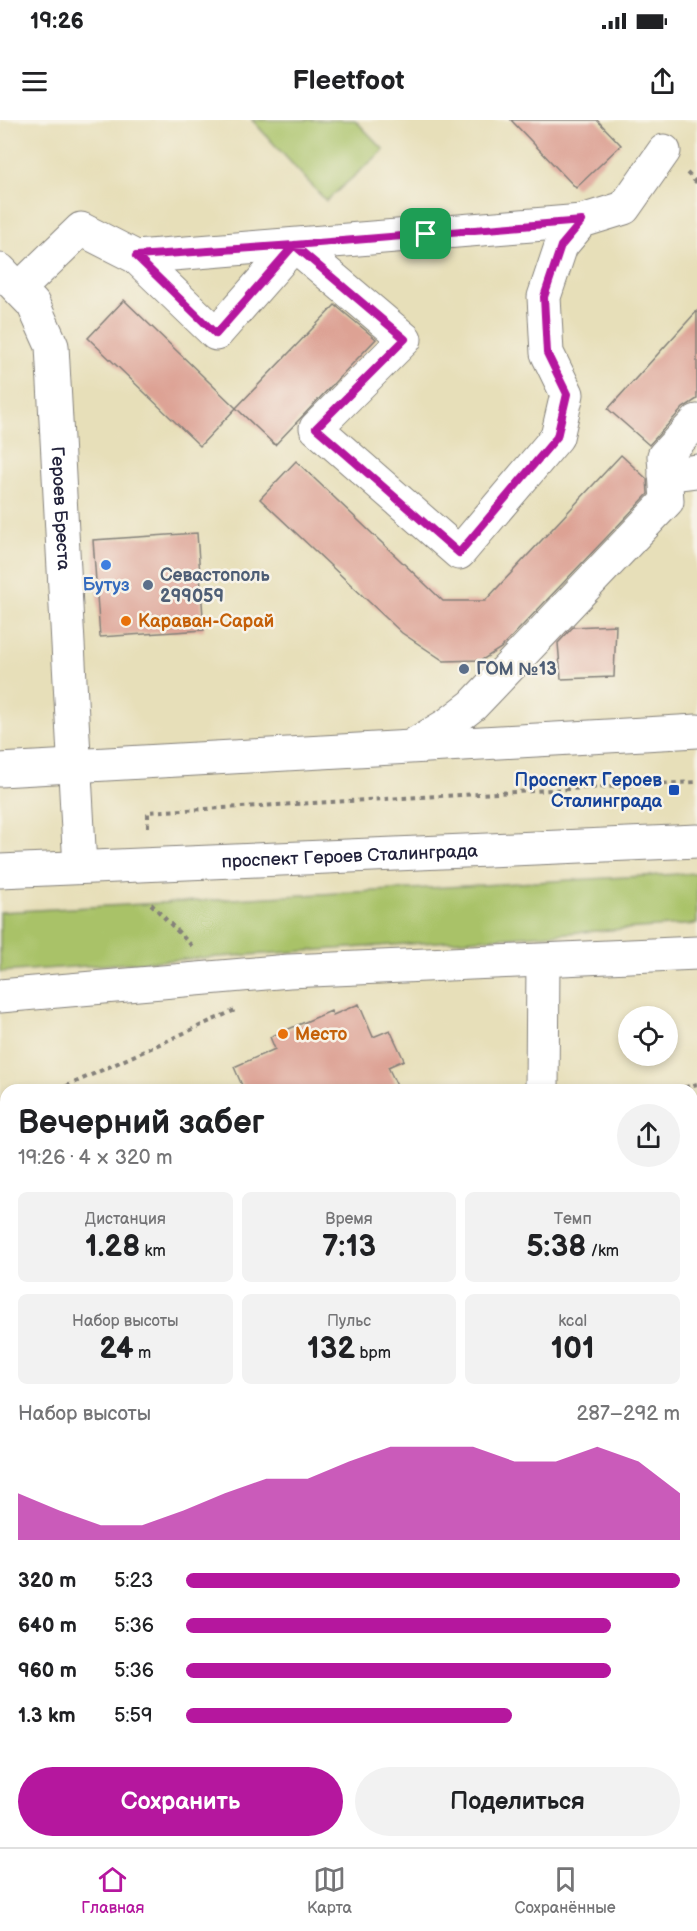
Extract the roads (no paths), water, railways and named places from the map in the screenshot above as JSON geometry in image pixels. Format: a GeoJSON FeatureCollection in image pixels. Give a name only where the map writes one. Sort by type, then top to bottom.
{"type":"FeatureCollection","features":[{"type":"Feature","properties":{"kind":"main road"},"geometry":{"type":"LineString","coordinates":[[136,256],[582,221],[624,208],[664,151]]}},
{"type":"Feature","properties":{"kind":"main road"},"geometry":{"type":"LineString","coordinates":[[294,245],[405,339],[316,428],[459,553],[557,437],[567,394],[547,353],[544,297],[561,246],[582,221]]}},
{"type":"Feature","properties":{"kind":"main road"},"geometry":{"type":"LineString","coordinates":[[10,280],[81,229],[136,256],[216,334],[294,245]]}},
{"type":"Feature","properties":{"kind":"main road","name":"Героев Бреста"},"geometry":{"type":"LineString","coordinates":[[10,280],[33,304],[52,346],[80,867]]}},
{"type":"Feature","properties":{"kind":"main road"},"geometry":{"type":"LineString","coordinates":[[412,746],[447,725],[473,705],[667,501],[664,456],[697,421]]}},
{"type":"Feature","properties":{"kind":"main road"},"geometry":{"type":"LineString","coordinates":[[665,475],[697,471]]}},
{"type":"Feature","properties":{"kind":"main road"},"geometry":{"type":"LineString","coordinates":[[0,770],[697,731]]}},
{"type":"Feature","properties":{"kind":"main road","name":"проспект Героев Сталинграда"},"geometry":{"type":"LineString","coordinates":[[0,871],[697,841]]}},
{"type":"Feature","properties":{"kind":"main road"},"geometry":{"type":"LineString","coordinates":[[0,996],[289,971],[543,961],[697,952]]}},
{"type":"Feature","properties":{"kind":"main road"},"geometry":{"type":"LineString","coordinates":[[543,961],[543,1084]]}},
{"type":"Feature","properties":{"kind":"place","name":"Бутуз"},"geometry":{"type":"Point","coordinates":[106,565]}},
{"type":"Feature","properties":{"kind":"place","name":"Севастополь 299059"},"geometry":{"type":"Point","coordinates":[148,585]}},
{"type":"Feature","properties":{"kind":"place","name":"Караван-Сарай"},"geometry":{"type":"Point","coordinates":[126,621]}},
{"type":"Feature","properties":{"kind":"place","name":"ГОМ №13"},"geometry":{"type":"Point","coordinates":[464,669]}},
{"type":"Feature","properties":{"kind":"place","name":"Проспект Героев Сталинграда"},"geometry":{"type":"Point","coordinates":[674,790]}},
{"type":"Feature","properties":{"kind":"place","name":"Место"},"geometry":{"type":"Point","coordinates":[283,1034]}}]}
